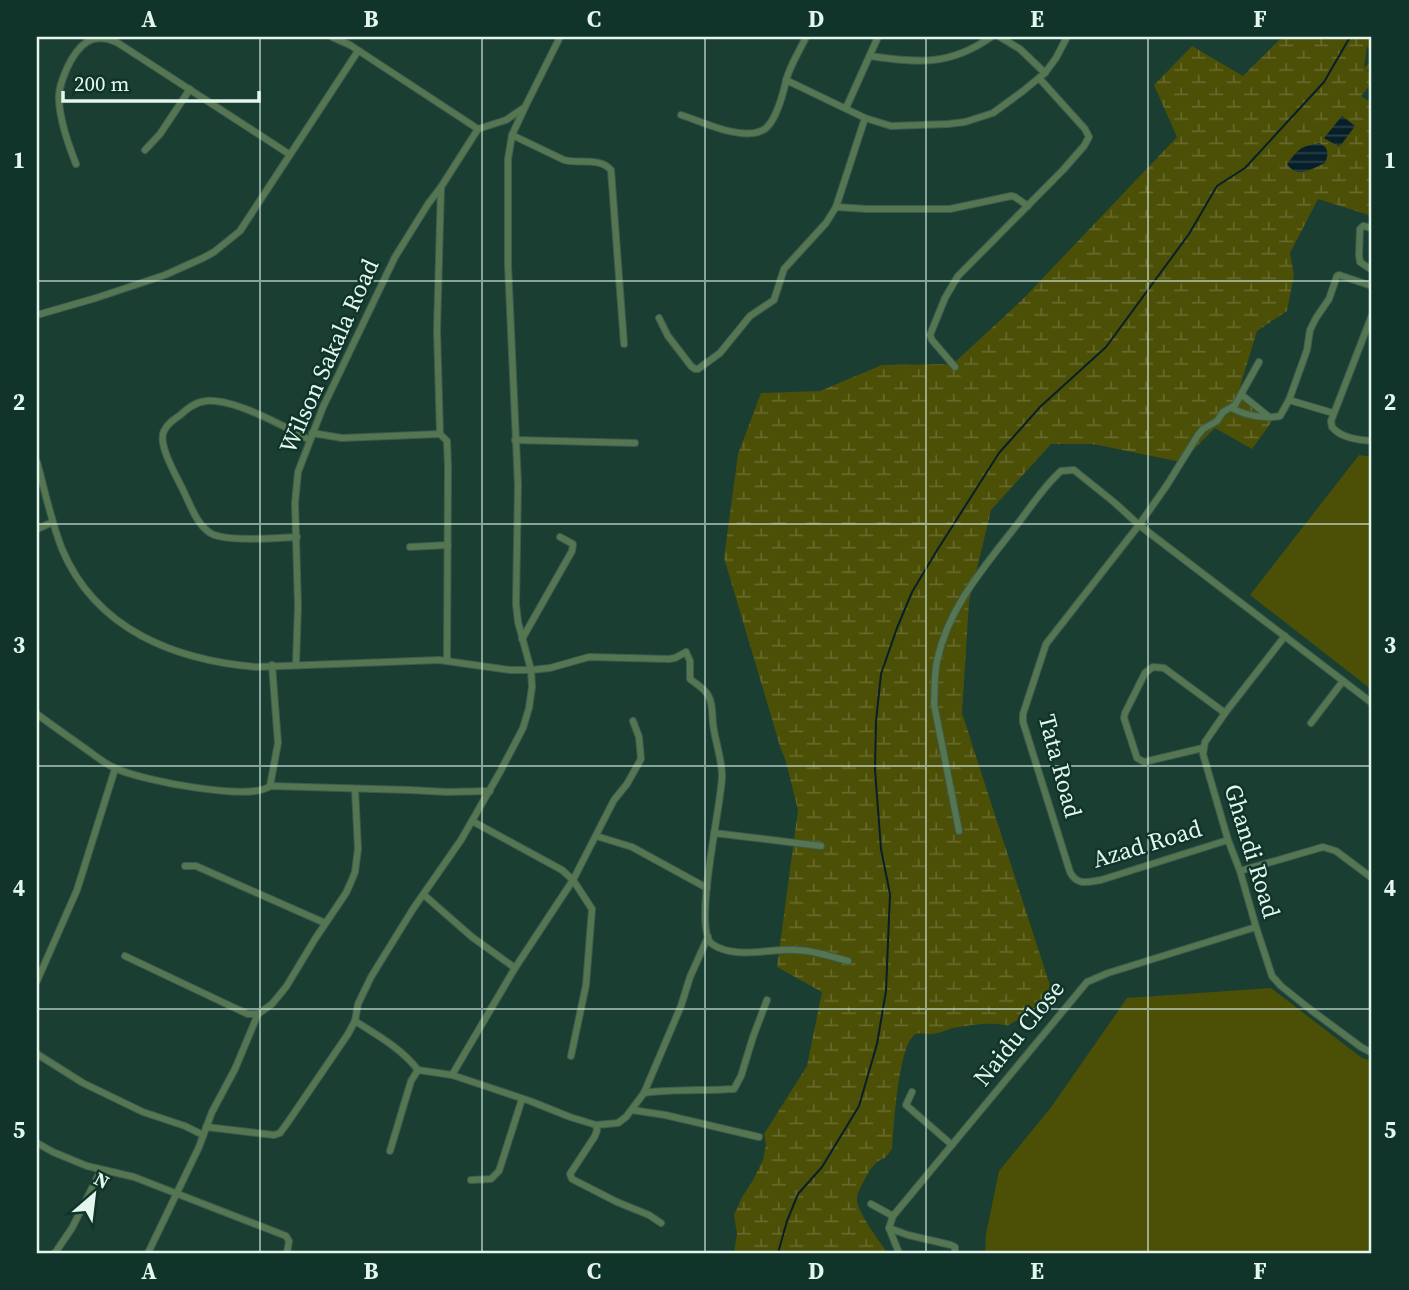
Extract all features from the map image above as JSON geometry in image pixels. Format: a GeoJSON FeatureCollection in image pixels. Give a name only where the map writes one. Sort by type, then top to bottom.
{"type":"FeatureCollection","features":[{"type":"Feature","properties":{"kind":"street"},"geometry":{"type":"LineString","coordinates":[[332,37],[350,45],[478,129],[506,120],[525,107]]}},
{"type":"Feature","properties":{"kind":"street"},"geometry":{"type":"LineString","coordinates":[[206,1127],[269,1135],[280,1133],[355,1021],[358,1004],[371,976],[490,791],[528,714],[532,694],[531,670],[516,604],[518,485],[508,265],[508,159],[512,135],[561,37]]}},
{"type":"Feature","properties":{"kind":"street"},"geometry":{"type":"LineString","coordinates":[[681,115],[732,131],[761,131],[769,126],[806,37]]}},
{"type":"Feature","properties":{"kind":"street"},"geometry":{"type":"LineString","coordinates":[[846,108],[878,37]]}},
{"type":"Feature","properties":{"kind":"street"},"geometry":{"type":"LineString","coordinates":[[870,56],[908,61],[943,59],[969,50],[991,37]]}},
{"type":"Feature","properties":{"kind":"street"},"geometry":{"type":"LineString","coordinates":[[955,367],[930,335],[944,298],[958,276],[1063,170],[1089,137],[1020,49],[1000,37]]}},
{"type":"Feature","properties":{"kind":"street"},"geometry":{"type":"LineString","coordinates":[[786,80],[883,124],[897,127],[965,122],[993,113],[1042,75],[1056,58],[1067,37]]}},
{"type":"Feature","properties":{"kind":"street"},"geometry":{"type":"LineString","coordinates":[[76,164],[62,116],[59,93],[74,54],[94,38],[112,40],[289,154]]}},
{"type":"Feature","properties":{"kind":"street"},"geometry":{"type":"LineString","coordinates":[[37,314],[154,280],[214,252],[240,231],[358,51]]}},
{"type":"Feature","properties":{"kind":"street"},"geometry":{"type":"LineString","coordinates":[[145,150],[160,134],[190,89]]}},
{"type":"Feature","properties":{"kind":"street"},"geometry":{"type":"LineString","coordinates":[[659,318],[668,336],[695,369],[720,353],[750,316],[774,300],[784,269],[822,229],[836,207],[865,118]]}},
{"type":"Feature","properties":{"kind":"street","name":"Wilson Sakala Road"},"geometry":{"type":"LineString","coordinates":[[296,664],[298,606],[295,503],[298,472],[335,379],[395,257],[478,129]]}},
{"type":"Feature","properties":{"kind":"street"},"geometry":{"type":"LineString","coordinates":[[512,135],[564,160],[601,163],[611,170],[624,344]]}},
{"type":"Feature","properties":{"kind":"street"},"geometry":{"type":"LineString","coordinates":[[440,434],[437,330],[441,187]]}},
{"type":"Feature","properties":{"kind":"street"},"geometry":{"type":"LineString","coordinates":[[836,207],[950,209],[1011,196],[1028,206]]}},
{"type":"Feature","properties":{"kind":"street"},"geometry":{"type":"LineString","coordinates":[[1372,228],[1363,226],[1360,229],[1359,255],[1360,262],[1372,270]]}},
{"type":"Feature","properties":{"kind":"street"},"geometry":{"type":"LineString","coordinates":[[1231,408],[1246,415],[1280,416],[1289,400],[1308,346],[1310,330],[1329,299],[1337,276],[1372,286]]}},
{"type":"Feature","properties":{"kind":"street"},"geometry":{"type":"LineString","coordinates":[[1372,315],[1334,414],[1332,427],[1341,435],[1372,441]]}},
{"type":"Feature","properties":{"kind":"street","name":"Tata Road"},"geometry":{"type":"LineString","coordinates":[[1076,881],[1070,872],[1023,717],[1046,644],[1139,525],[1198,435],[1215,423],[1242,395],[1259,362]]}},
{"type":"Feature","properties":{"kind":"street"},"geometry":{"type":"LineString","coordinates":[[1242,395],[1270,417]]}},
{"type":"Feature","properties":{"kind":"street"},"geometry":{"type":"LineString","coordinates":[[1289,400],[1334,414]]}},
{"type":"Feature","properties":{"kind":"street"},"geometry":{"type":"LineString","coordinates":[[297,537],[220,537],[203,528],[163,446],[162,437],[166,426],[193,405],[213,401],[249,410],[311,436],[342,438],[440,434],[447,440],[447,660]]}},
{"type":"Feature","properties":{"kind":"street"},"geometry":{"type":"LineString","coordinates":[[515,440],[635,443]]}},
{"type":"Feature","properties":{"kind":"street"},"geometry":{"type":"LineString","coordinates":[[37,462],[63,550],[88,593],[107,612],[135,633],[159,646],[232,665],[256,667],[447,660],[510,670],[550,668],[589,657],[669,659],[686,652],[690,661],[690,679],[704,689],[710,700],[722,774],[707,888],[705,924],[708,937],[715,945],[743,953],[797,950],[848,961]]}},
{"type":"Feature","properties":{"kind":"street"},"geometry":{"type":"LineString","coordinates":[[959,831],[934,704],[937,661],[944,635],[957,608],[979,574],[1061,471],[1074,470],[1139,525],[1372,704]]}},
{"type":"Feature","properties":{"kind":"street"},"geometry":{"type":"LineString","coordinates":[[37,529],[53,522]]}},
{"type":"Feature","properties":{"kind":"street"},"geometry":{"type":"LineString","coordinates":[[522,639],[572,551],[573,544],[560,537]]}},
{"type":"Feature","properties":{"kind":"street"},"geometry":{"type":"LineString","coordinates":[[410,547],[448,545]]}},
{"type":"Feature","properties":{"kind":"street"},"geometry":{"type":"LineString","coordinates":[[1225,713],[1164,668],[1153,667],[1145,673],[1124,718],[1137,758],[1144,762],[1203,748],[1225,713],[1285,636]]}},
{"type":"Feature","properties":{"kind":"street"},"geometry":{"type":"LineString","coordinates":[[270,786],[278,743],[272,665]]}},
{"type":"Feature","properties":{"kind":"street"},"geometry":{"type":"LineString","coordinates":[[1311,723],[1343,681]]}},
{"type":"Feature","properties":{"kind":"street"},"geometry":{"type":"LineString","coordinates":[[37,714],[115,769],[211,790],[249,792],[265,790],[270,786],[490,791]]}},
{"type":"Feature","properties":{"kind":"street"},"geometry":{"type":"LineString","coordinates":[[452,1075],[514,968],[573,880],[614,800],[641,759],[639,737],[633,721]]}},
{"type":"Feature","properties":{"kind":"street","name":"Ghandi Road"},"geometry":{"type":"LineString","coordinates":[[1203,748],[1228,840],[1272,976],[1339,1031],[1372,1053]]}},
{"type":"Feature","properties":{"kind":"street"},"geometry":{"type":"LineString","coordinates":[[37,981],[77,890],[115,769]]}},
{"type":"Feature","properties":{"kind":"street"},"geometry":{"type":"LineString","coordinates":[[148,1253],[178,1193],[258,1014],[272,1004],[286,988],[346,893],[355,872],[358,849],[355,789]]}},
{"type":"Feature","properties":{"kind":"street"},"geometry":{"type":"LineString","coordinates":[[472,821],[552,864],[573,880],[592,909],[586,985],[571,1056]]}},
{"type":"Feature","properties":{"kind":"street"},"geometry":{"type":"LineString","coordinates":[[715,832],[821,846]]}},
{"type":"Feature","properties":{"kind":"street"},"geometry":{"type":"LineString","coordinates":[[596,835],[632,847],[707,888]]}},
{"type":"Feature","properties":{"kind":"street","name":"Azad Road"},"geometry":{"type":"LineString","coordinates":[[1076,881],[1082,883],[1101,880],[1228,840]]}},
{"type":"Feature","properties":{"kind":"street"},"geometry":{"type":"LineString","coordinates":[[1240,871],[1318,848],[1327,848],[1336,851],[1372,878]]}},
{"type":"Feature","properties":{"kind":"street"},"geometry":{"type":"LineString","coordinates":[[185,866],[196,866],[325,923]]}},
{"type":"Feature","properties":{"kind":"street"},"geometry":{"type":"LineString","coordinates":[[424,895],[472,937],[514,968]]}},
{"type":"Feature","properties":{"kind":"street","name":"Naidu Close"},"geometry":{"type":"LineString","coordinates":[[889,1228],[894,1216],[1087,982],[1256,927]]}},
{"type":"Feature","properties":{"kind":"street"},"geometry":{"type":"LineString","coordinates":[[355,1021],[382,1038],[418,1070],[452,1075],[596,1125],[618,1123],[626,1117],[644,1093],[708,937]]}},
{"type":"Feature","properties":{"kind":"street"},"geometry":{"type":"LineString","coordinates":[[125,956],[248,1014],[258,1014]]}},
{"type":"Feature","properties":{"kind":"street"},"geometry":{"type":"LineString","coordinates":[[644,1093],[734,1089],[767,1000]]}},
{"type":"Feature","properties":{"kind":"street"},"geometry":{"type":"LineString","coordinates":[[37,1054],[83,1083],[143,1112],[203,1135]]}},
{"type":"Feature","properties":{"kind":"street"},"geometry":{"type":"LineString","coordinates":[[390,1151],[411,1081],[418,1070]]}},
{"type":"Feature","properties":{"kind":"street"},"geometry":{"type":"LineString","coordinates":[[912,1092],[906,1105],[952,1145]]}},
{"type":"Feature","properties":{"kind":"street"},"geometry":{"type":"LineString","coordinates":[[471,1180],[491,1179],[499,1171],[522,1099]]}},
{"type":"Feature","properties":{"kind":"street"},"geometry":{"type":"LineString","coordinates":[[632,1110],[759,1137]]}},
{"type":"Feature","properties":{"kind":"street"},"geometry":{"type":"LineString","coordinates":[[596,1125],[595,1136],[570,1174],[572,1179],[661,1223]]}},
{"type":"Feature","properties":{"kind":"street"},"geometry":{"type":"LineString","coordinates":[[37,1143],[101,1170],[123,1174],[178,1193],[286,1236],[289,1241],[287,1253]]}},
{"type":"Feature","properties":{"kind":"street"},"geometry":{"type":"LineString","coordinates":[[55,1253],[72,1228],[101,1170]]}},
{"type":"Feature","properties":{"kind":"street"},"geometry":{"type":"LineString","coordinates":[[871,1204],[894,1216]]}},
{"type":"Feature","properties":{"kind":"street"},"geometry":{"type":"LineString","coordinates":[[889,1228],[899,1253]]}},
{"type":"Feature","properties":{"kind":"street"},"geometry":{"type":"LineString","coordinates":[[889,1228],[951,1245],[955,1247],[955,1253]]}},
{"type":"Feature","properties":{"kind":"green space"},"geometry":{"type":"Polygon","coordinates":[[[1282,37],[1372,37],[1372,50],[1367,46],[1364,68],[1372,60],[1367,71],[1372,76],[1372,83],[1361,96],[1372,103],[1372,216],[1318,199],[1290,253],[1294,275],[1287,311],[1257,331],[1239,390],[1275,417],[1252,449],[1215,428],[1181,462],[1093,444],[1051,444],[991,510],[969,602],[962,713],[1055,1001],[1007,1026],[966,1026],[932,1034],[918,1033],[910,1040],[901,1068],[892,1149],[871,1168],[857,1196],[860,1211],[887,1253],[734,1253],[737,1234],[734,1215],[763,1160],[766,1145],[764,1134],[807,1066],[822,992],[777,967],[798,810],[724,558],[738,454],[761,393],[820,391],[882,365],[953,364],[1023,299],[1177,137],[1154,85],[1192,46],[1243,76],[1282,37]]]}},
{"type":"Feature","properties":{"kind":"green space"},"geometry":{"type":"Polygon","coordinates":[[[1359,455],[1372,457],[1372,690],[1250,595],[1359,455]]]}},
{"type":"Feature","properties":{"kind":"green space"},"geometry":{"type":"Polygon","coordinates":[[[1271,988],[1362,1058],[1372,1061],[1372,1253],[985,1253],[986,1234],[999,1171],[1052,1106],[1127,998],[1271,988]]]}},
{"type":"Feature","properties":{"kind":"water"},"geometry":{"type":"Polygon","coordinates":[[[1342,116],[1355,126],[1338,146],[1324,138],[1342,116]]]}},
{"type":"Feature","properties":{"kind":"water"},"geometry":{"type":"Polygon","coordinates":[[[1319,143],[1327,151],[1325,163],[1300,172],[1291,169],[1287,164],[1300,149],[1319,143]]]}},
{"type":"Feature","properties":{"kind":"waterway"},"geometry":{"type":"LineString","coordinates":[[778,1253],[798,1194],[822,1167],[859,1106],[877,1044],[886,991],[890,894],[881,849],[875,770],[876,721],[881,674],[912,592],[999,453],[1040,407],[1106,347],[1189,234],[1217,186],[1245,168],[1324,82],[1350,37]]}}]}
